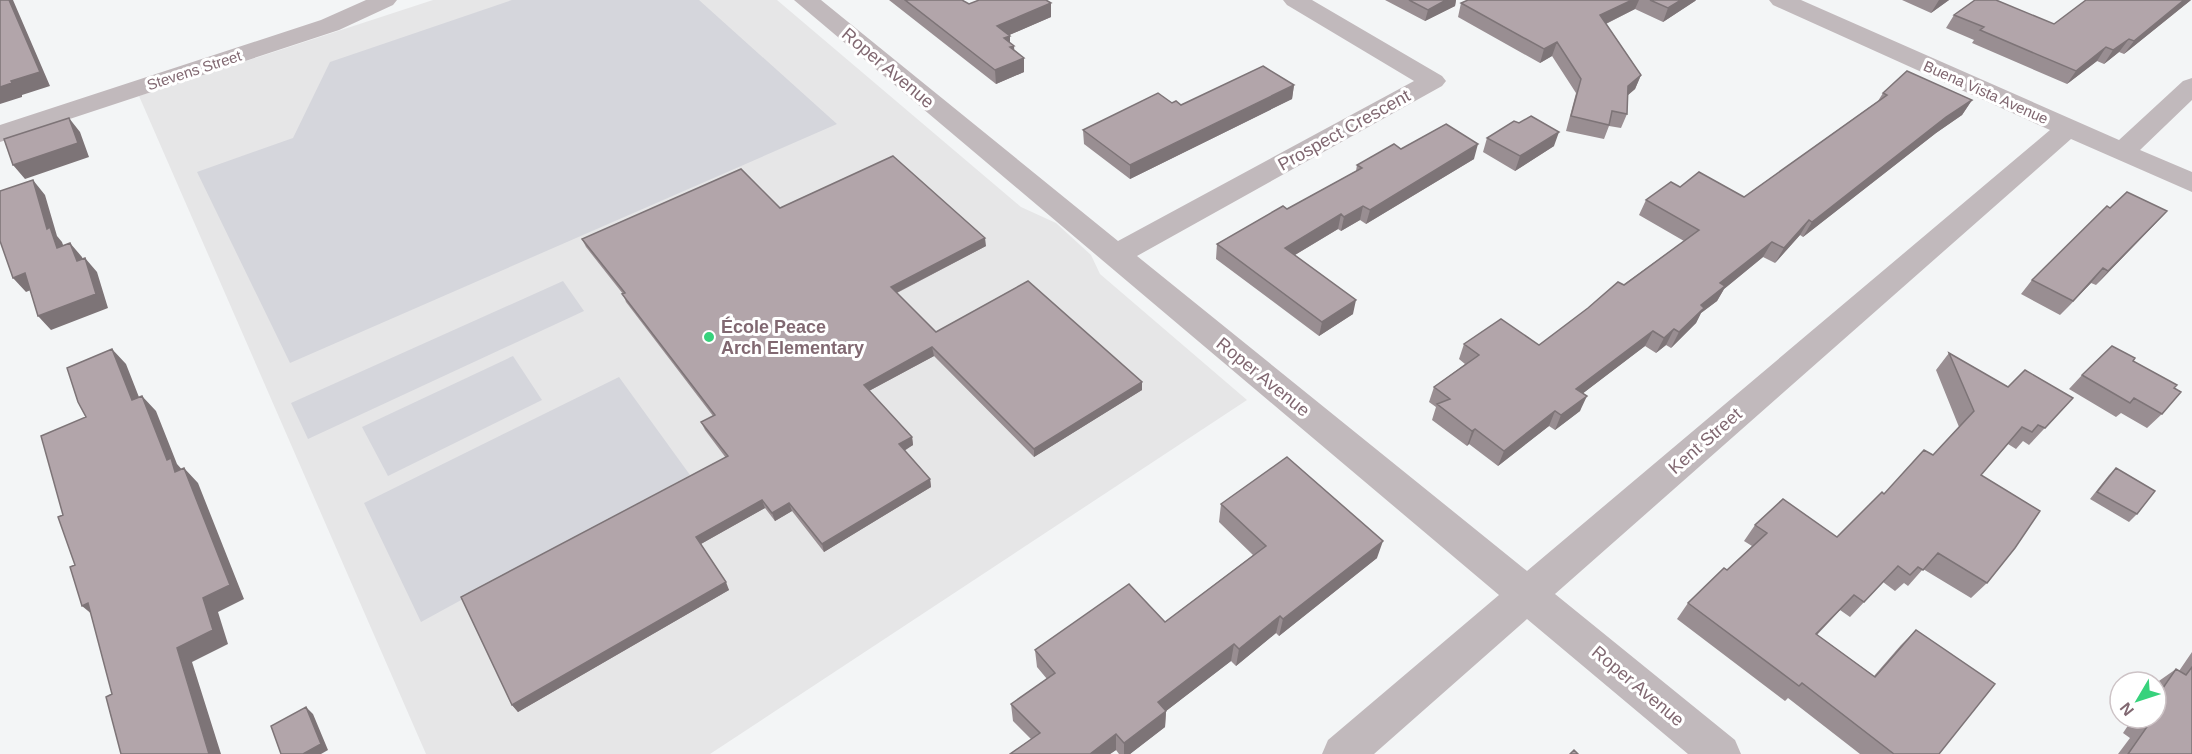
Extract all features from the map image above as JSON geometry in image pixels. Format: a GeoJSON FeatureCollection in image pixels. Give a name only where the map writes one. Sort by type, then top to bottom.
{"type":"FeatureCollection","features":[{"type":"Feature","properties":{"kind":"street","name":"Stevens Street"},"geometry":{"type":"LineString","coordinates":[[0,134],[330,25],[384,0]]}},
{"type":"Feature","properties":{"kind":"street","name":"Roper Avenue"},"geometry":{"type":"LineString","coordinates":[[806,0],[1720,754]]}},
{"type":"Feature","properties":{"kind":"street","name":"Prospect Crescent"},"geometry":{"type":"LineString","coordinates":[[1114,256],[1433,81],[1295,0]]}},
{"type":"Feature","properties":{"kind":"street","name":"Buena Vista Avenue"},"geometry":{"type":"LineString","coordinates":[[1781,0],[2192,183]]}},
{"type":"Feature","properties":{"kind":"street"},"geometry":{"type":"LineString","coordinates":[[2122,152],[2192,86]]}},
{"type":"Feature","properties":{"kind":"street","name":"Kent Street"},"geometry":{"type":"LineString","coordinates":[[1343,754],[2068,129]]}},
{"type":"Feature","properties":{"kind":"shaded area","name":"École Peace Arch Elementary"},"geometry":{"type":"Polygon","coordinates":[[[433,0],[777,0],[1021,207],[1056,223],[1091,255],[1100,274],[1247,400],[710,754],[426,754],[139,96],[433,0]]]}},
{"type":"Feature","properties":{"kind":"shaded area"},"geometry":{"type":"Polygon","coordinates":[[[512,0],[699,0],[837,124],[290,363],[197,172],[293,138],[330,62],[512,0]]]}},
{"type":"Feature","properties":{"kind":"shaded area"},"geometry":{"type":"Polygon","coordinates":[[[563,281],[584,311],[308,439],[291,403],[563,281]]]}},
{"type":"Feature","properties":{"kind":"shaded area"},"geometry":{"type":"Polygon","coordinates":[[[513,356],[542,400],[388,476],[362,427],[513,356]]]}},
{"type":"Feature","properties":{"kind":"shaded area"},"geometry":{"type":"Polygon","coordinates":[[[619,377],[690,475],[421,622],[364,503],[619,377]]]}},
{"type":"Feature","properties":{"kind":"building"},"geometry":{"type":"Polygon","coordinates":[[[0,0],[9,0],[40,72],[0,87],[0,0]]]}},
{"type":"Feature","properties":{"kind":"building"},"geometry":{"type":"Polygon","coordinates":[[[905,0],[962,0],[969,4],[979,0],[1046,0],[1051,3],[997,26],[1010,36],[1004,38],[1014,46],[1010,47],[1024,58],[995,70],[905,0]]]}},
{"type":"Feature","properties":{"kind":"building"},"geometry":{"type":"Polygon","coordinates":[[[1409,0],[1446,0],[1428,10],[1409,0]]]}},
{"type":"Feature","properties":{"kind":"building"},"geometry":{"type":"Polygon","coordinates":[[[1468,0],[1632,0],[1600,15],[1641,75],[1628,86],[1627,114],[1612,111],[1609,125],[1571,116],[1581,79],[1557,42],[1544,49],[1461,3],[1468,0]]]}},
{"type":"Feature","properties":{"kind":"building"},"geometry":{"type":"Polygon","coordinates":[[[1650,0],[1681,0],[1668,8],[1650,0]]]}},
{"type":"Feature","properties":{"kind":"building"},"geometry":{"type":"Polygon","coordinates":[[[1975,0],[1996,0],[2054,24],[2086,0],[2184,0],[2134,41],[2129,39],[2113,50],[2106,47],[2076,71],[1980,30],[1984,27],[1954,15],[1975,0]]]}},
{"type":"Feature","properties":{"kind":"building"},"geometry":{"type":"Polygon","coordinates":[[[1263,66],[1294,85],[1130,165],[1083,130],[1158,93],[1172,103],[1176,101],[1181,105],[1263,66]]]}},
{"type":"Feature","properties":{"kind":"building"},"geometry":{"type":"Polygon","coordinates":[[[1907,71],[1972,100],[1946,117],[1812,222],[1809,220],[1784,248],[1772,242],[1720,283],[1725,286],[1701,305],[1704,308],[1679,332],[1674,329],[1664,338],[1653,331],[1576,389],[1587,396],[1561,415],[1555,411],[1504,451],[1475,429],[1472,431],[1437,404],[1450,399],[1434,387],[1479,355],[1464,344],[1501,319],[1539,345],[1618,282],[1624,285],[1699,230],[1646,200],[1671,182],[1680,187],[1699,172],[1744,197],[1887,95],[1883,93],[1907,71]]]}},
{"type":"Feature","properties":{"kind":"building"},"geometry":{"type":"Polygon","coordinates":[[[1531,116],[1559,132],[1520,156],[1487,138],[1514,121],[1519,123],[1531,116]]]}},
{"type":"Feature","properties":{"kind":"building"},"geometry":{"type":"Polygon","coordinates":[[[69,118],[78,143],[13,165],[4,139],[69,118]]]}},
{"type":"Feature","properties":{"kind":"building"},"geometry":{"type":"Polygon","coordinates":[[[1446,124],[1478,144],[1370,210],[1363,206],[1344,217],[1341,214],[1285,248],[1356,300],[1322,322],[1217,244],[1283,206],[1287,209],[1362,168],[1357,165],[1394,144],[1401,149],[1446,124]]]}},
{"type":"Feature","properties":{"kind":"building"},"geometry":{"type":"Polygon","coordinates":[[[893,156],[985,238],[891,287],[936,332],[1028,281],[1142,382],[1034,449],[932,347],[864,385],[912,437],[899,444],[930,479],[822,544],[789,503],[772,513],[762,500],[696,537],[726,582],[512,705],[461,597],[728,456],[701,422],[715,415],[582,239],[741,169],[780,208],[893,156]]]}},
{"type":"Feature","properties":{"kind":"building"},"geometry":{"type":"Polygon","coordinates":[[[33,180],[47,229],[50,227],[57,248],[70,243],[77,261],[85,258],[96,294],[38,316],[25,273],[13,278],[0,241],[0,191],[33,180]]]}},
{"type":"Feature","properties":{"kind":"building"},"geometry":{"type":"Polygon","coordinates":[[[2127,192],[2167,211],[2108,271],[2103,268],[2073,301],[2032,280],[2107,206],[2110,208],[2127,192]]]}},
{"type":"Feature","properties":{"kind":"building"},"geometry":{"type":"Polygon","coordinates":[[[2112,346],[2135,358],[2133,361],[2177,385],[2174,388],[2181,392],[2162,414],[2134,398],[2130,403],[2082,375],[2112,346]]]}},
{"type":"Feature","properties":{"kind":"building"},"geometry":{"type":"Polygon","coordinates":[[[112,349],[132,400],[142,396],[167,460],[171,458],[175,472],[184,468],[230,585],[203,598],[213,630],[177,648],[209,754],[121,754],[106,697],[112,694],[88,603],[82,606],[70,567],[75,565],[58,517],[63,515],[41,436],[86,417],[78,402],[67,368],[112,349]]]}},
{"type":"Feature","properties":{"kind":"building"},"geometry":{"type":"Polygon","coordinates":[[[1949,353],[2008,387],[2025,370],[2073,398],[2045,428],[2038,425],[2032,432],[2022,427],[1981,475],[2040,511],[2015,548],[1987,583],[1938,553],[1923,570],[1918,567],[1910,575],[1898,566],[1864,602],[1854,595],[1816,634],[1875,677],[1916,630],[1995,684],[1939,754],[1894,754],[1802,683],[1799,686],[1688,603],[1724,568],[1727,570],[1767,533],[1755,525],[1783,499],[1837,537],[1882,492],[1884,494],[1924,450],[1933,455],[1974,411],[1949,353]]]}},
{"type":"Feature","properties":{"kind":"building"},"geometry":{"type":"Polygon","coordinates":[[[1287,457],[1383,541],[1283,619],[1280,616],[1239,649],[1234,644],[1158,702],[1166,711],[1124,743],[1116,734],[1090,754],[1010,754],[1040,733],[1011,704],[1055,673],[1035,650],[1129,584],[1165,622],[1266,546],[1221,504],[1287,457]]]}},
{"type":"Feature","properties":{"kind":"building"},"geometry":{"type":"Polygon","coordinates":[[[2116,468],[2155,491],[2137,514],[2097,492],[2116,468]]]}},
{"type":"Feature","properties":{"kind":"building"},"geometry":{"type":"Polygon","coordinates":[[[2192,667],[2192,754],[2128,754],[2145,730],[2168,730],[2168,681],[2176,669],[2186,675],[2192,667]]]}},
{"type":"Feature","properties":{"kind":"building"},"geometry":{"type":"Polygon","coordinates":[[[306,707],[321,744],[303,754],[281,754],[271,726],[306,707]]]}},
{"type":"Feature","properties":{"kind":"place","name":"École Peace Arch Elementary"},"geometry":{"type":"Point","coordinates":[709,337]}}]}
